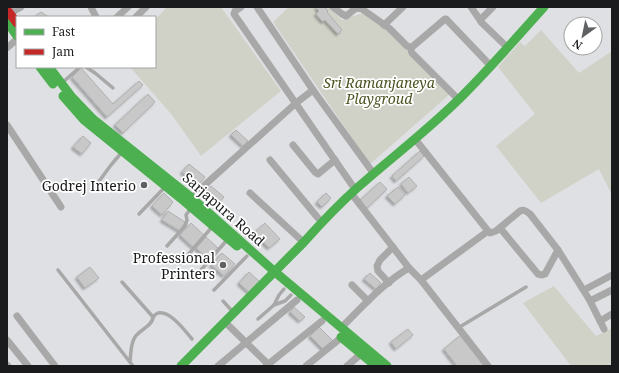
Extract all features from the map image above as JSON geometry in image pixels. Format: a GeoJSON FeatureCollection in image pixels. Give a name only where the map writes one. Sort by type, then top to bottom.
{"type":"FeatureCollection","features":[{"type":"Feature","properties":{"kind":"main road"},"geometry":{"type":"LineString","coordinates":[[270,272],[304,242],[371,170],[457,98],[487,62],[506,45],[537,7]]}},
{"type":"Feature","properties":{"kind":"main road"},"geometry":{"type":"LineString","coordinates":[[181,366],[270,272],[318,218],[352,189],[416,140],[544,7]]}},
{"type":"Feature","properties":{"kind":"main road"},"geometry":{"type":"LineString","coordinates":[[8,15],[16,22]]}},
{"type":"Feature","properties":{"kind":"main road"},"geometry":{"type":"LineString","coordinates":[[8,15],[16,34]]}},
{"type":"Feature","properties":{"kind":"main road","name":"Sarjapura Road"},"geometry":{"type":"LineString","coordinates":[[41,68],[93,119],[192,198],[270,272],[341,333],[361,354],[376,366]]}},
{"type":"Feature","properties":{"kind":"main road","name":"Sarjapura Road"},"geometry":{"type":"LineString","coordinates":[[50,68],[73,108],[84,120],[191,207],[247,256],[270,272],[291,294],[322,321],[388,366]]}},
{"type":"Feature","properties":{"kind":"street"},"geometry":{"type":"LineString","coordinates":[[8,15],[21,7]]}},
{"type":"Feature","properties":{"kind":"street"},"geometry":{"type":"LineString","coordinates":[[91,7],[96,16]]}},
{"type":"Feature","properties":{"kind":"street"},"geometry":{"type":"LineString","coordinates":[[118,16],[128,7]]}},
{"type":"Feature","properties":{"kind":"street"},"geometry":{"type":"LineString","coordinates":[[137,16],[146,7]]}},
{"type":"Feature","properties":{"kind":"street"},"geometry":{"type":"LineString","coordinates":[[241,7],[235,11],[234,14],[335,160],[352,189],[409,268],[421,280],[488,366]]}},
{"type":"Feature","properties":{"kind":"street"},"geometry":{"type":"LineString","coordinates":[[257,7],[313,90],[371,170]]}},
{"type":"Feature","properties":{"kind":"street"},"geometry":{"type":"LineString","coordinates":[[334,7],[346,16],[356,8],[360,8],[384,25],[410,48],[412,53],[457,98]]}},
{"type":"Feature","properties":{"kind":"street"},"geometry":{"type":"LineString","coordinates":[[384,25],[403,7]]}},
{"type":"Feature","properties":{"kind":"street"},"geometry":{"type":"LineString","coordinates":[[471,7],[481,22],[506,45]]}},
{"type":"Feature","properties":{"kind":"street"},"geometry":{"type":"LineString","coordinates":[[480,20],[493,7]]}},
{"type":"Feature","properties":{"kind":"street"},"geometry":{"type":"LineString","coordinates":[[410,48],[446,19],[487,62]]}},
{"type":"Feature","properties":{"kind":"street"},"geometry":{"type":"LineString","coordinates":[[7,48],[16,41]]}},
{"type":"Feature","properties":{"kind":"street"},"geometry":{"type":"LineString","coordinates":[[192,198],[296,103],[313,90]]}},
{"type":"Feature","properties":{"kind":"street"},"geometry":{"type":"LineString","coordinates":[[7,125],[61,207]]}},
{"type":"Feature","properties":{"kind":"street"},"geometry":{"type":"LineString","coordinates":[[416,140],[490,233],[496,232],[522,210],[530,214],[558,250],[584,290],[604,329]]}},
{"type":"Feature","properties":{"kind":"street"},"geometry":{"type":"LineString","coordinates":[[293,145],[316,174],[335,160]]}},
{"type":"Feature","properties":{"kind":"street"},"geometry":{"type":"LineString","coordinates":[[270,160],[318,218]]}},
{"type":"Feature","properties":{"kind":"street"},"geometry":{"type":"LineString","coordinates":[[250,194],[300,239]]}},
{"type":"Feature","properties":{"kind":"street"},"geometry":{"type":"LineString","coordinates":[[500,228],[540,275],[545,274],[558,250]]}},
{"type":"Feature","properties":{"kind":"street"},"geometry":{"type":"LineString","coordinates":[[421,280],[488,231]]}},
{"type":"Feature","properties":{"kind":"street"},"geometry":{"type":"LineString","coordinates":[[389,283],[378,270],[377,266],[380,260],[393,247]]}},
{"type":"Feature","properties":{"kind":"street"},"geometry":{"type":"LineString","coordinates":[[306,366],[341,333],[368,301],[399,274],[409,268]]}},
{"type":"Feature","properties":{"kind":"street"},"geometry":{"type":"LineString","coordinates":[[584,290],[612,275]]}},
{"type":"Feature","properties":{"kind":"street"},"geometry":{"type":"LineString","coordinates":[[352,285],[368,301]]}},
{"type":"Feature","properties":{"kind":"street"},"geometry":{"type":"LineString","coordinates":[[589,300],[612,290]]}},
{"type":"Feature","properties":{"kind":"street"},"geometry":{"type":"LineString","coordinates":[[218,366],[247,343],[291,294]]}},
{"type":"Feature","properties":{"kind":"street"},"geometry":{"type":"LineString","coordinates":[[600,321],[612,314]]}},
{"type":"Feature","properties":{"kind":"street"},"geometry":{"type":"LineString","coordinates":[[17,316],[55,366]]}},
{"type":"Feature","properties":{"kind":"street"},"geometry":{"type":"LineString","coordinates":[[225,319],[268,365],[322,321]]}},
{"type":"Feature","properties":{"kind":"street"},"geometry":{"type":"LineString","coordinates":[[7,340],[28,366]]}},
{"type":"Feature","properties":{"kind":"street"},"geometry":{"type":"LineString","coordinates":[[347,366],[361,354]]}},
{"type":"Feature","properties":{"kind":"lane"},"geometry":{"type":"LineString","coordinates":[[59,85],[79,68]]}},
{"type":"Feature","properties":{"kind":"lane"},"geometry":{"type":"LineString","coordinates":[[88,68],[113,88]]}},
{"type":"Feature","properties":{"kind":"lane"},"geometry":{"type":"LineString","coordinates":[[97,184],[123,152]]}},
{"type":"Feature","properties":{"kind":"lane"},"geometry":{"type":"LineString","coordinates":[[139,214],[166,187]]}},
{"type":"Feature","properties":{"kind":"lane"},"geometry":{"type":"LineString","coordinates":[[166,246],[185,226],[186,215],[191,207]]}},
{"type":"Feature","properties":{"kind":"lane"},"geometry":{"type":"LineString","coordinates":[[181,263],[213,226]]}},
{"type":"Feature","properties":{"kind":"lane"},"geometry":{"type":"LineString","coordinates":[[194,278],[228,239]]}},
{"type":"Feature","properties":{"kind":"lane"},"geometry":{"type":"LineString","coordinates":[[214,290],[247,256]]}},
{"type":"Feature","properties":{"kind":"lane"},"geometry":{"type":"LineString","coordinates":[[58,270],[133,366]]}},
{"type":"Feature","properties":{"kind":"lane"},"geometry":{"type":"LineString","coordinates":[[122,282],[153,317]]}},
{"type":"Feature","properties":{"kind":"lane"},"geometry":{"type":"LineString","coordinates":[[458,328],[526,287]]}},
{"type":"Feature","properties":{"kind":"lane"},"geometry":{"type":"LineString","coordinates":[[274,305],[279,295],[291,294]]}},
{"type":"Feature","properties":{"kind":"lane"},"geometry":{"type":"LineString","coordinates":[[258,319],[274,305],[285,301],[291,294]]}},
{"type":"Feature","properties":{"kind":"lane"},"geometry":{"type":"LineString","coordinates":[[223,301],[233,311]]}},
{"type":"Feature","properties":{"kind":"lane"},"geometry":{"type":"LineString","coordinates":[[130,362],[132,343],[138,333],[151,323],[153,317],[158,313],[172,317],[192,339]]}},
{"type":"Feature","properties":{"kind":"green space"},"geometry":{"type":"Polygon","coordinates":[[[167,7],[221,7],[281,91],[201,156],[172,115],[131,68],[156,68],[156,19],[167,7]]]}},
{"type":"Feature","properties":{"kind":"green space","name":"Sri Ramanjaneya Playgroud"},"geometry":{"type":"Polygon","coordinates":[[[289,7],[329,7],[342,20],[363,13],[391,33],[450,94],[370,164],[273,22],[289,7]]]}},
{"type":"Feature","properties":{"kind":"green space"},"geometry":{"type":"Polygon","coordinates":[[[541,30],[579,73],[612,51],[612,195],[599,169],[541,203],[496,146],[535,114],[498,67],[520,42],[525,46],[541,30]]]}},
{"type":"Feature","properties":{"kind":"green space"},"geometry":{"type":"Polygon","coordinates":[[[554,286],[596,336],[612,328],[612,366],[571,366],[523,303],[554,286]]]}},
{"type":"Feature","properties":{"kind":"building"},"geometry":{"type":"Polygon","coordinates":[[[316,7],[324,7],[328,11],[327,12],[342,30],[338,34],[325,20],[323,22],[316,14],[319,11],[316,7]]]}},
{"type":"Feature","properties":{"kind":"building"},"geometry":{"type":"Polygon","coordinates":[[[41,12],[47,16],[35,16],[41,12]]]}},
{"type":"Feature","properties":{"kind":"building"},"geometry":{"type":"Polygon","coordinates":[[[81,68],[113,104],[139,81],[143,85],[107,117],[72,77],[81,68]]]}},
{"type":"Feature","properties":{"kind":"building"},"geometry":{"type":"Polygon","coordinates":[[[148,94],[155,102],[123,133],[115,125],[148,94]]]}},
{"type":"Feature","properties":{"kind":"building"},"geometry":{"type":"Polygon","coordinates":[[[236,130],[248,141],[243,146],[231,135],[236,130]]]}},
{"type":"Feature","properties":{"kind":"building"},"geometry":{"type":"Polygon","coordinates":[[[83,136],[91,143],[82,154],[73,147],[83,136]]]}},
{"type":"Feature","properties":{"kind":"building"},"geometry":{"type":"Polygon","coordinates":[[[420,151],[424,156],[396,181],[392,176],[420,151]]]}},
{"type":"Feature","properties":{"kind":"building"},"geometry":{"type":"Polygon","coordinates":[[[189,164],[205,177],[198,185],[182,172],[189,164]]]}},
{"type":"Feature","properties":{"kind":"building"},"geometry":{"type":"Polygon","coordinates":[[[409,177],[417,186],[408,193],[401,184],[409,177]]]}},
{"type":"Feature","properties":{"kind":"building"},"geometry":{"type":"Polygon","coordinates":[[[380,182],[387,189],[366,209],[359,201],[380,182]]]}},
{"type":"Feature","properties":{"kind":"building"},"geometry":{"type":"Polygon","coordinates":[[[211,186],[224,197],[219,203],[206,191],[211,186]]]}},
{"type":"Feature","properties":{"kind":"building"},"geometry":{"type":"Polygon","coordinates":[[[398,187],[405,195],[395,204],[387,196],[398,187]]]}},
{"type":"Feature","properties":{"kind":"building"},"geometry":{"type":"Polygon","coordinates":[[[164,193],[173,202],[162,215],[152,206],[164,193]]]}},
{"type":"Feature","properties":{"kind":"building"},"geometry":{"type":"Polygon","coordinates":[[[326,193],[331,198],[322,207],[317,202],[326,193]]]}},
{"type":"Feature","properties":{"kind":"building"},"geometry":{"type":"Polygon","coordinates":[[[168,211],[185,222],[180,231],[162,220],[168,211]]]}},
{"type":"Feature","properties":{"kind":"building"},"geometry":{"type":"Polygon","coordinates":[[[191,223],[204,235],[193,247],[180,235],[191,223]]]}},
{"type":"Feature","properties":{"kind":"building"},"geometry":{"type":"Polygon","coordinates":[[[265,223],[280,239],[269,248],[254,233],[265,223]]]}},
{"type":"Feature","properties":{"kind":"building"},"geometry":{"type":"Polygon","coordinates":[[[206,237],[218,248],[208,259],[196,248],[206,237]]]}},
{"type":"Feature","properties":{"kind":"building","name":"Professional Printers"},"geometry":{"type":"Polygon","coordinates":[[[222,253],[235,264],[224,276],[211,265],[222,253]]]}},
{"type":"Feature","properties":{"kind":"building"},"geometry":{"type":"Polygon","coordinates":[[[90,267],[99,278],[85,288],[77,277],[90,267]]]}},
{"type":"Feature","properties":{"kind":"building"},"geometry":{"type":"Polygon","coordinates":[[[249,272],[260,282],[250,293],[239,283],[249,272]]]}},
{"type":"Feature","properties":{"kind":"building"},"geometry":{"type":"Polygon","coordinates":[[[370,273],[381,283],[376,289],[364,279],[370,273]]]}},
{"type":"Feature","properties":{"kind":"building"},"geometry":{"type":"Polygon","coordinates":[[[294,307],[305,317],[300,321],[290,312],[294,307]]]}},
{"type":"Feature","properties":{"kind":"building"},"geometry":{"type":"Polygon","coordinates":[[[319,327],[333,341],[324,350],[310,336],[319,327]]]}},
{"type":"Feature","properties":{"kind":"building"},"geometry":{"type":"Polygon","coordinates":[[[408,329],[413,335],[396,349],[391,342],[408,329]]]}},
{"type":"Feature","properties":{"kind":"building"},"geometry":{"type":"Polygon","coordinates":[[[461,335],[485,366],[457,366],[444,349],[461,335]]]}},
{"type":"Feature","properties":{"kind":"traffic: fast"},"geometry":{"type":"LineString","coordinates":[[181,366],[343,201],[455,103],[544,7]]}},
{"type":"Feature","properties":{"kind":"traffic: fast"},"geometry":{"type":"LineString","coordinates":[[7,22],[16,35]]}},
{"type":"Feature","properties":{"kind":"traffic: fast"},"geometry":{"type":"LineString","coordinates":[[41,68],[53,84]]}},
{"type":"Feature","properties":{"kind":"traffic: fast"},"geometry":{"type":"LineString","coordinates":[[50,68],[71,96],[93,119],[192,198],[275,272],[387,366]]}},
{"type":"Feature","properties":{"kind":"traffic: fast"},"geometry":{"type":"LineString","coordinates":[[63,96],[84,120],[237,246]]}},
{"type":"Feature","properties":{"kind":"traffic: fast"},"geometry":{"type":"LineString","coordinates":[[341,337],[376,366]]}},
{"type":"Feature","properties":{"kind":"traffic: jam"},"geometry":{"type":"LineString","coordinates":[[7,10],[16,22]]}},
{"type":"Feature","properties":{"kind":"place","name":"Godrej Interio"},"geometry":{"type":"Point","coordinates":[144,185]}},
{"type":"Feature","properties":{"kind":"place","name":"Professional Printers"},"geometry":{"type":"Point","coordinates":[223,265]}}]}
